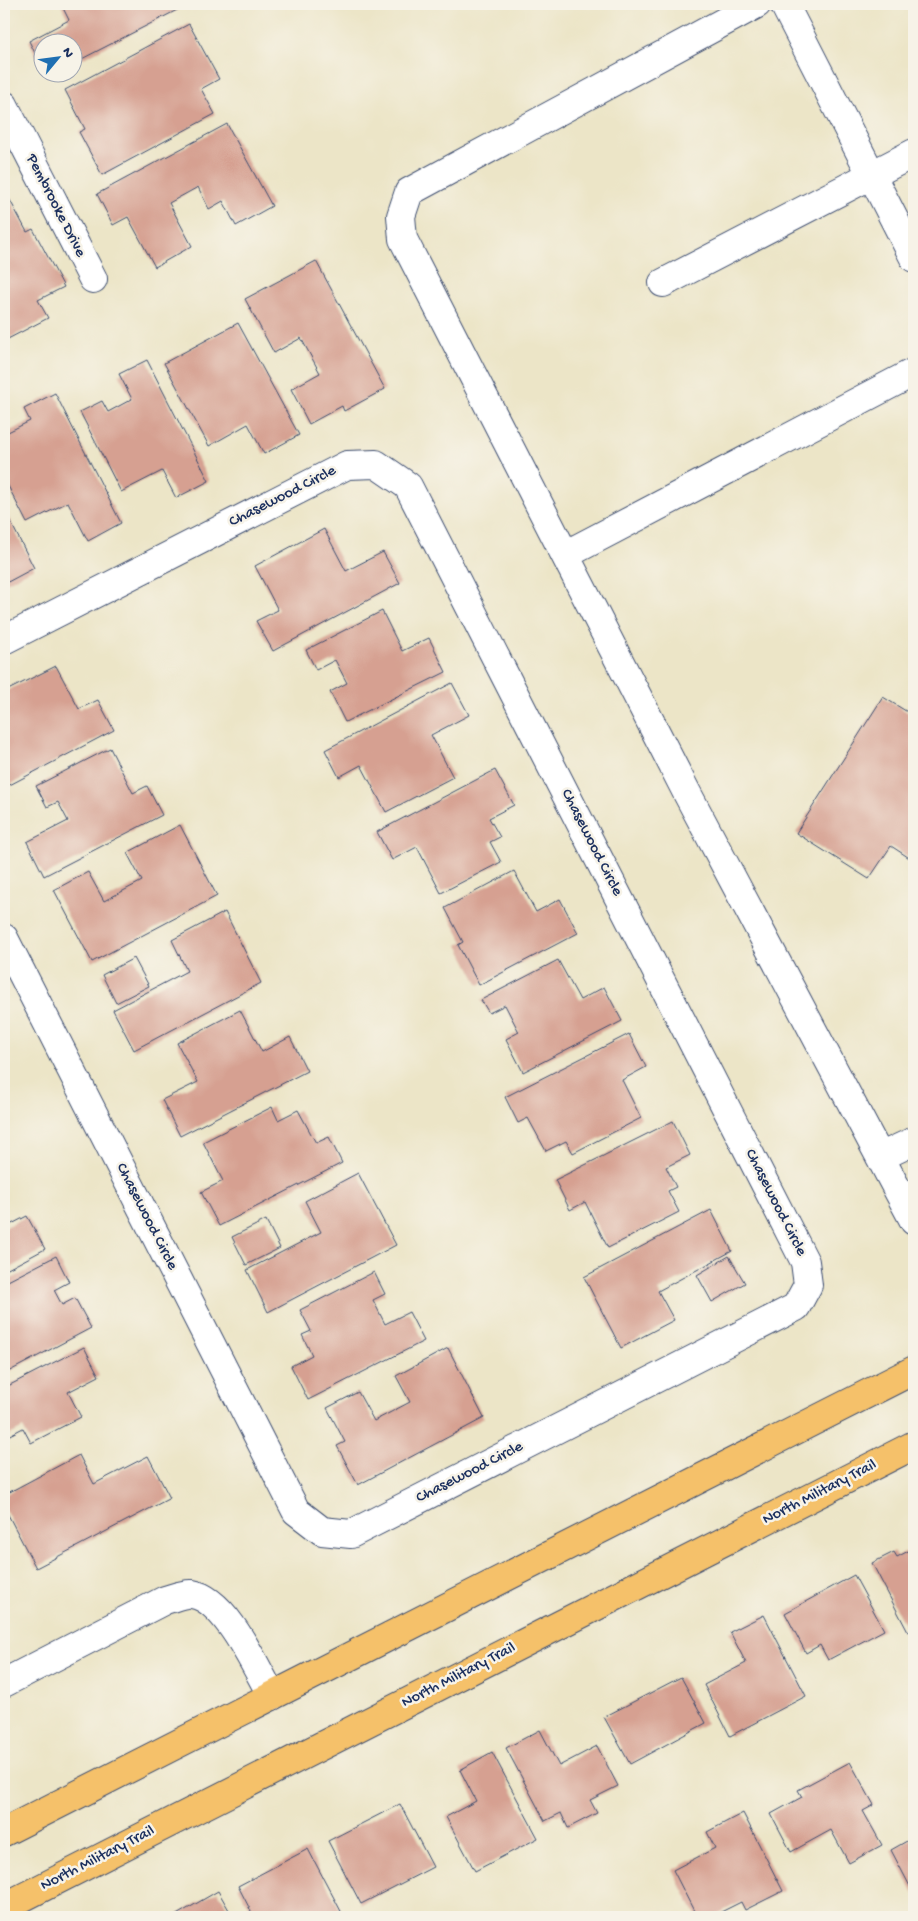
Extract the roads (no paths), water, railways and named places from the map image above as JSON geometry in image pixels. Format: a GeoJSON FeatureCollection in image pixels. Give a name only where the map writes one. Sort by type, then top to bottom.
{"type":"FeatureCollection","features":[{"type":"Feature","properties":{"kind":"main road"},"geometry":{"type":"LineString","coordinates":[[4,1832],[914,1370]]}},
{"type":"Feature","properties":{"kind":"main road","name":"North Military Trail"},"geometry":{"type":"LineString","coordinates":[[4,1907],[914,1446]]}},
{"type":"Feature","properties":{"kind":"street"},"geometry":{"type":"LineString","coordinates":[[757,4],[409,192],[401,216],[403,239],[687,794],[914,1221]]}},
{"type":"Feature","properties":{"kind":"street"},"geometry":{"type":"LineString","coordinates":[[784,4],[914,258]]}},
{"type":"Feature","properties":{"kind":"street","name":"Pembrooke Drive"},"geometry":{"type":"LineString","coordinates":[[4,106],[92,279]]}},
{"type":"Feature","properties":{"kind":"street"},"geometry":{"type":"LineString","coordinates":[[663,284],[914,154]]}},
{"type":"Feature","properties":{"kind":"street"},"geometry":{"type":"LineString","coordinates":[[564,555],[914,372]]}},
{"type":"Feature","properties":{"kind":"street","name":"Chasewood Circle"},"geometry":{"type":"LineString","coordinates":[[4,640],[347,465],[376,464],[408,486],[805,1262],[808,1285],[796,1307],[351,1534],[322,1531],[296,1511],[4,938]]}},
{"type":"Feature","properties":{"kind":"street"},"geometry":{"type":"LineString","coordinates":[[880,1157],[914,1141]]}},
{"type":"Feature","properties":{"kind":"street"},"geometry":{"type":"LineString","coordinates":[[4,1683],[165,1600],[191,1594],[209,1601],[220,1611],[234,1631],[272,1696]]}}]}
